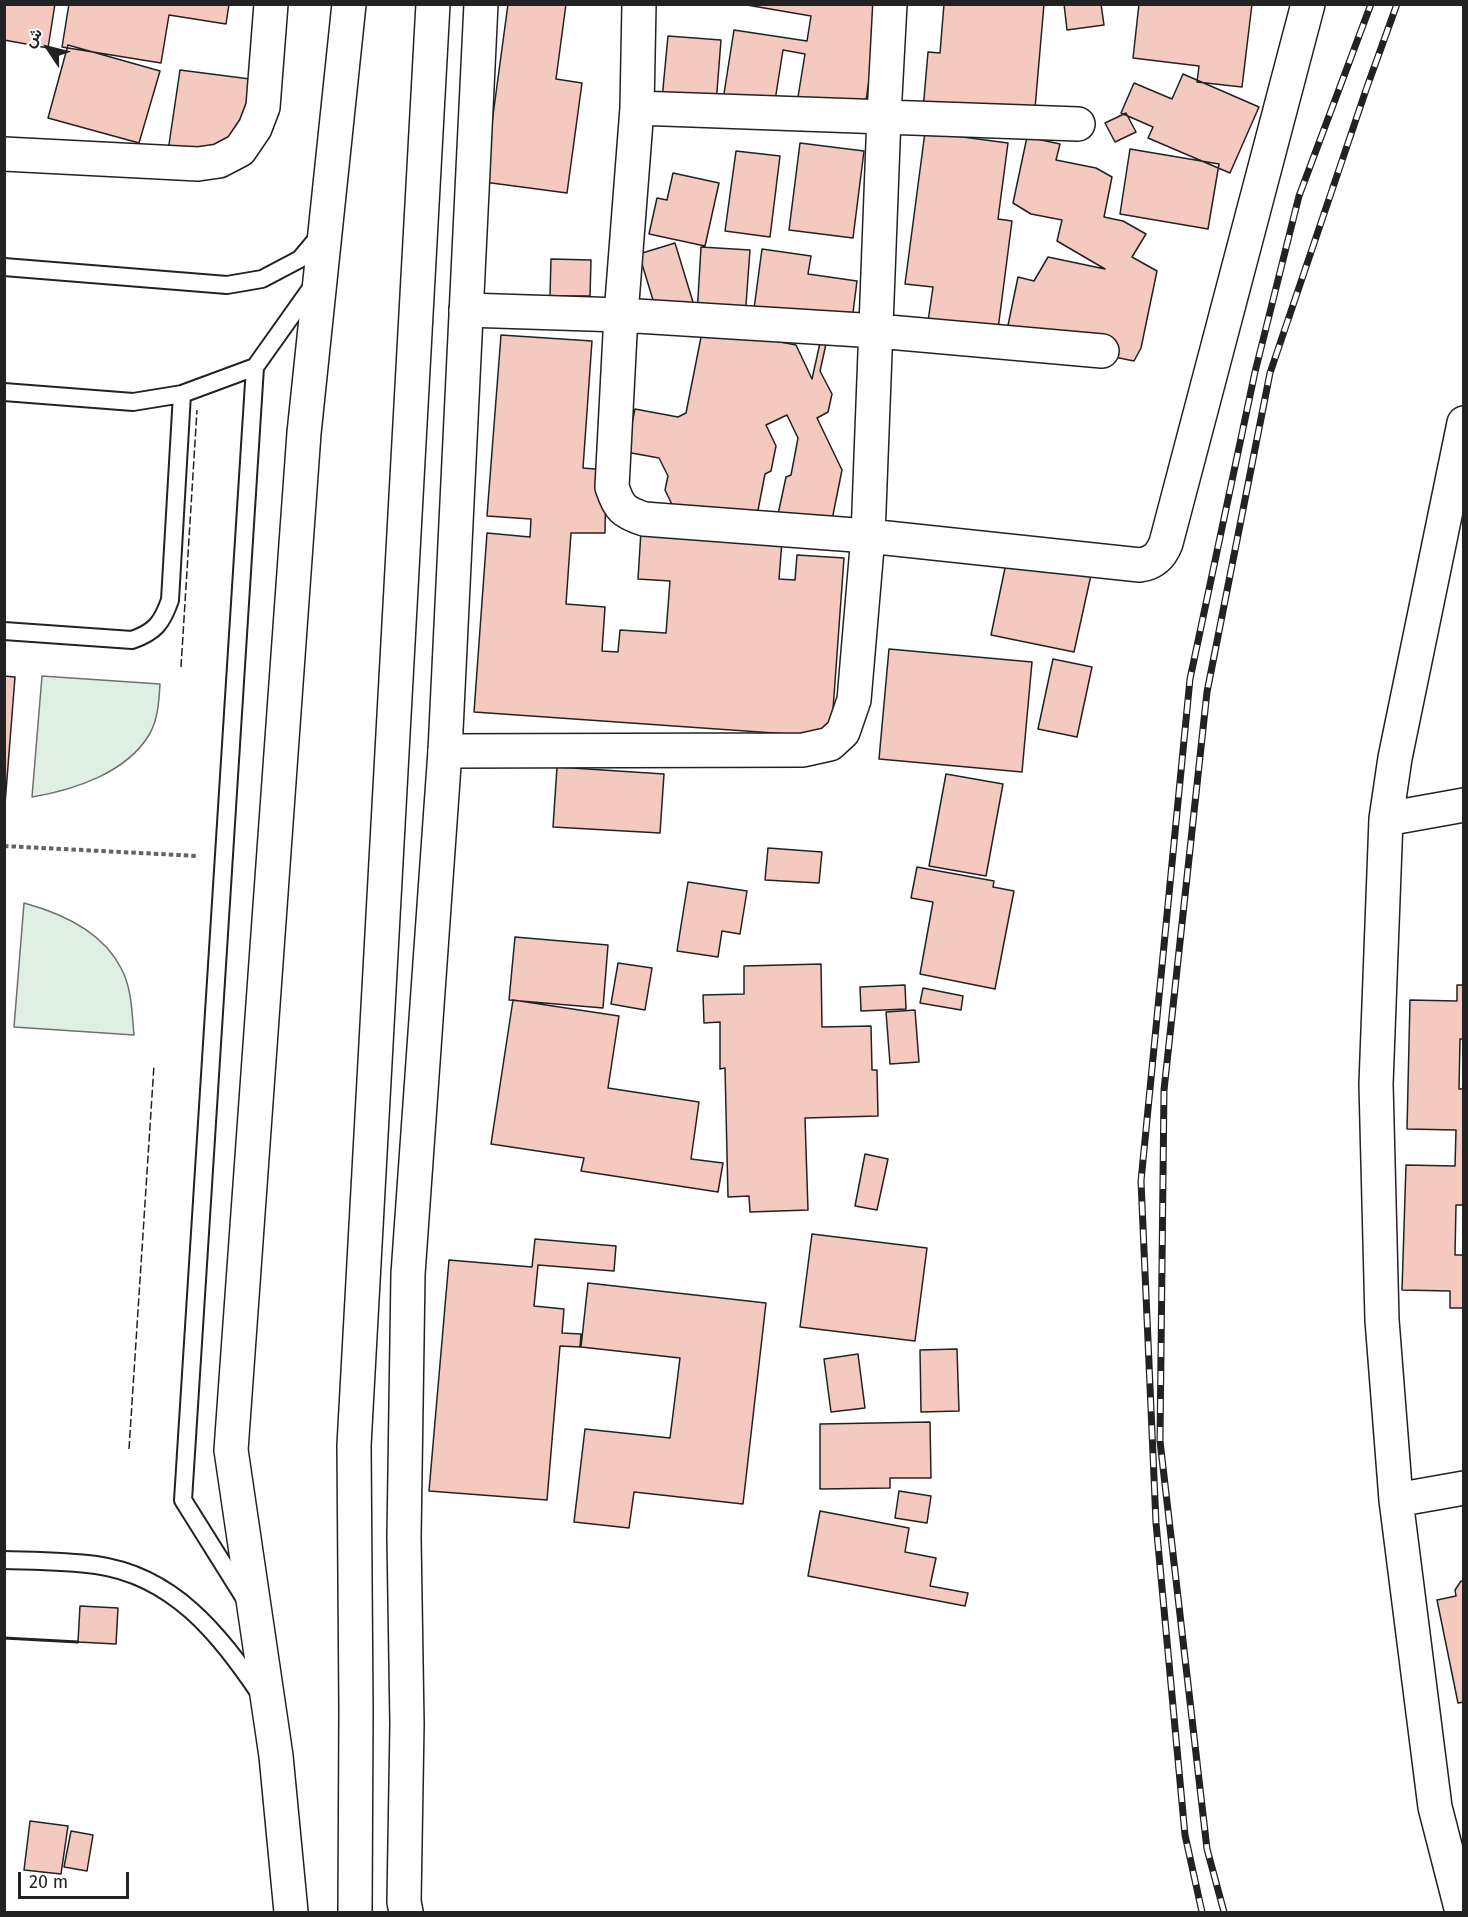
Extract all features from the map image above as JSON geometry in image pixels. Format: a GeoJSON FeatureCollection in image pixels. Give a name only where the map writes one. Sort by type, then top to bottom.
{"type":"FeatureCollection","features":[{"type":"Feature","properties":{"kind":"main road"},"geometry":{"type":"LineString","coordinates":[[4,154],[198,164],[219,161],[240,150],[255,128],[263,107],[271,4]]}},
{"type":"Feature","properties":{"kind":"main road"},"geometry":{"type":"LineString","coordinates":[[291,1912],[276,1756],[231,1450],[304,433],[349,4]]}},
{"type":"Feature","properties":{"kind":"main road"},"geometry":{"type":"LineString","coordinates":[[355,1912],[354,1445],[433,4]]}},
{"type":"Feature","properties":{"kind":"main road"},"geometry":{"type":"LineString","coordinates":[[406,1912],[404,1902],[407,1724],[404,1537],[408,1274],[445,751],[481,4]]}},
{"type":"Feature","properties":{"kind":"main road"},"geometry":{"type":"LineString","coordinates":[[639,4],[637,108],[621,315],[612,487],[618,504],[631,514],[644,519],[868,536],[1140,565],[1149,564],[1157,559],[1166,543],[1308,4]]}},
{"type":"Feature","properties":{"kind":"main road"},"geometry":{"type":"LineString","coordinates":[[445,751],[803,750],[830,744],[843,732],[854,700],[868,536],[890,4]]}},
{"type":"Feature","properties":{"kind":"main road"},"geometry":{"type":"LineString","coordinates":[[637,108],[1077,124]]}},
{"type":"Feature","properties":{"kind":"main road"},"geometry":{"type":"LineString","coordinates":[[466,310],[621,315],[877,331],[1102,351]]}},
{"type":"Feature","properties":{"kind":"main road"},"geometry":{"type":"LineString","coordinates":[[1462,1912],[1435,1807],[1396,1500],[1382,1320],[1376,1084],[1386,819],[1395,758],[1464,423]]}},
{"type":"Feature","properties":{"kind":"main road"},"geometry":{"type":"LineString","coordinates":[[1386,819],[1464,805]]}},
{"type":"Feature","properties":{"kind":"main road"},"geometry":{"type":"LineString","coordinates":[[1396,1500],[1464,1488]]}},
{"type":"Feature","properties":{"kind":"lane"},"geometry":{"type":"LineString","coordinates":[[4,267],[227,285],[262,279],[300,259],[326,229]]}},
{"type":"Feature","properties":{"kind":"lane"},"geometry":{"type":"LineString","coordinates":[[255,1615],[183,1500],[255,367],[320,276]]}},
{"type":"Feature","properties":{"kind":"lane"},"geometry":{"type":"LineString","coordinates":[[4,392],[134,402],[182,394],[255,367]]}},
{"type":"Feature","properties":{"kind":"lane"},"geometry":{"type":"LineString","coordinates":[[4,631],[118,641],[132,640],[146,635],[158,626],[170,600],[182,394]]}},
{"type":"Feature","properties":{"kind":"lane"},"geometry":{"type":"LineString","coordinates":[[4,1560],[97,1565],[138,1575],[177,1597],[209,1628],[234,1656],[268,1707]]}},
{"type":"Feature","properties":{"kind":"path"},"geometry":{"type":"LineString","coordinates":[[4,846],[224,857]]}},
{"type":"Feature","properties":{"kind":"green space"},"geometry":{"type":"Polygon","coordinates":[[[42,676],[160,684],[158,710],[149,735],[127,760],[98,778],[65,790],[32,797],[42,676]]]}},
{"type":"Feature","properties":{"kind":"green space"},"geometry":{"type":"Polygon","coordinates":[[[24,903],[52,912],[79,925],[92,934],[113,955],[125,976],[131,1001],[134,1035],[14,1027],[24,903]]]}},
{"type":"Feature","properties":{"kind":"building"},"geometry":{"type":"Polygon","coordinates":[[[4,4],[55,4],[48,48],[4,40],[4,4]]]}},
{"type":"Feature","properties":{"kind":"building"},"geometry":{"type":"Polygon","coordinates":[[[69,4],[229,4],[226,24],[169,15],[161,63],[62,47],[69,4]]]}},
{"type":"Feature","properties":{"kind":"building"},"geometry":{"type":"Polygon","coordinates":[[[508,4],[566,4],[556,79],[582,83],[567,193],[484,182],[508,4]]]}},
{"type":"Feature","properties":{"kind":"building"},"geometry":{"type":"Polygon","coordinates":[[[741,4],[881,4],[864,113],[797,103],[805,54],[783,50],[774,107],[723,100],[734,30],[807,41],[811,16],[741,4]]]}},
{"type":"Feature","properties":{"kind":"building"},"geometry":{"type":"Polygon","coordinates":[[[944,4],[1044,4],[1034,120],[923,110],[928,52],[940,53],[944,4]]]}},
{"type":"Feature","properties":{"kind":"building"},"geometry":{"type":"Polygon","coordinates":[[[1064,4],[1101,4],[1104,25],[1067,30],[1064,4]]]}},
{"type":"Feature","properties":{"kind":"building"},"geometry":{"type":"Polygon","coordinates":[[[1139,4],[1252,4],[1242,87],[1197,82],[1199,66],[1133,58],[1139,4]]]}},
{"type":"Feature","properties":{"kind":"building"},"geometry":{"type":"Polygon","coordinates":[[[668,36],[721,40],[716,104],[662,99],[668,36]]]}},
{"type":"Feature","properties":{"kind":"building"},"geometry":{"type":"Polygon","coordinates":[[[68,45],[160,71],[139,143],[48,118],[68,45]]]}},
{"type":"Feature","properties":{"kind":"building"},"geometry":{"type":"Polygon","coordinates":[[[180,70],[250,79],[239,167],[167,158],[180,70]]]}},
{"type":"Feature","properties":{"kind":"building"},"geometry":{"type":"Polygon","coordinates":[[[1183,74],[1259,107],[1230,173],[1148,138],[1153,127],[1121,113],[1134,83],[1172,99],[1183,74]]]}},
{"type":"Feature","properties":{"kind":"building"},"geometry":{"type":"Polygon","coordinates":[[[1126,113],[1136,132],[1115,142],[1105,123],[1126,113]]]}},
{"type":"Feature","properties":{"kind":"building"},"geometry":{"type":"Polygon","coordinates":[[[925,132],[1008,143],[998,219],[1012,221],[997,337],[927,328],[933,287],[905,284],[925,132]]]}},
{"type":"Feature","properties":{"kind":"building"},"geometry":{"type":"Polygon","coordinates":[[[1027,137],[1060,144],[1056,160],[1096,168],[1112,177],[1104,217],[1123,221],[1146,234],[1132,257],[1157,271],[1141,348],[1134,361],[1006,335],[1018,277],[1034,281],[1048,257],[1105,269],[1057,241],[1062,220],[1031,214],[1013,203],[1027,137]]]}},
{"type":"Feature","properties":{"kind":"building"},"geometry":{"type":"Polygon","coordinates":[[[800,143],[864,151],[853,238],[789,230],[800,143]]]}},
{"type":"Feature","properties":{"kind":"building"},"geometry":{"type":"Polygon","coordinates":[[[1130,149],[1219,164],[1208,229],[1120,214],[1130,149]]]}},
{"type":"Feature","properties":{"kind":"building"},"geometry":{"type":"Polygon","coordinates":[[[736,151],[780,156],[770,237],[725,231],[736,151]]]}},
{"type":"Feature","properties":{"kind":"building"},"geometry":{"type":"Polygon","coordinates":[[[673,173],[719,183],[705,246],[649,234],[657,198],[667,200],[673,173]]]}},
{"type":"Feature","properties":{"kind":"building"},"geometry":{"type":"Polygon","coordinates":[[[675,243],[696,312],[660,323],[639,254],[675,243]]]}},
{"type":"Feature","properties":{"kind":"building"},"geometry":{"type":"Polygon","coordinates":[[[701,247],[750,250],[745,318],[697,315],[701,247]]]}},
{"type":"Feature","properties":{"kind":"building"},"geometry":{"type":"Polygon","coordinates":[[[762,249],[811,256],[808,274],[857,281],[851,328],[753,316],[762,249]]]}},
{"type":"Feature","properties":{"kind":"building"},"geometry":{"type":"Polygon","coordinates":[[[551,259],[591,260],[590,296],[550,296],[551,259]]]}},
{"type":"Feature","properties":{"kind":"building"},"geometry":{"type":"Polygon","coordinates":[[[703,327],[796,345],[812,379],[820,343],[826,344],[820,371],[832,394],[828,412],[817,418],[842,470],[830,530],[777,519],[786,477],[791,475],[798,438],[787,415],[766,425],[776,446],[771,471],[765,474],[754,531],[678,517],[665,490],[668,476],[659,458],[626,452],[635,409],[678,417],[686,413],[703,327]]]}},
{"type":"Feature","properties":{"kind":"building"},"geometry":{"type":"Polygon","coordinates":[[[501,335],[592,341],[583,468],[606,470],[605,533],[571,533],[566,604],[605,607],[602,651],[618,652],[620,630],[666,633],[670,581],[638,579],[641,531],[782,541],[779,579],[795,580],[797,555],[844,558],[831,737],[474,712],[487,533],[530,537],[531,519],[487,516],[501,335]]]}},
{"type":"Feature","properties":{"kind":"building"},"geometry":{"type":"Polygon","coordinates":[[[1009,549],[1093,566],[1074,652],[991,635],[1009,549]]]}},
{"type":"Feature","properties":{"kind":"building"},"geometry":{"type":"Polygon","coordinates":[[[889,649],[1032,662],[1022,772],[879,759],[889,649]]]}},
{"type":"Feature","properties":{"kind":"building"},"geometry":{"type":"Polygon","coordinates":[[[1053,659],[1092,667],[1077,737],[1038,729],[1053,659]]]}},
{"type":"Feature","properties":{"kind":"building"},"geometry":{"type":"Polygon","coordinates":[[[4,676],[15,677],[4,817],[4,676]]]}},
{"type":"Feature","properties":{"kind":"building"},"geometry":{"type":"Polygon","coordinates":[[[557,767],[664,774],[660,833],[553,827],[557,767]]]}},
{"type":"Feature","properties":{"kind":"building"},"geometry":{"type":"Polygon","coordinates":[[[946,774],[1003,784],[986,876],[929,866],[946,774]]]}},
{"type":"Feature","properties":{"kind":"building"},"geometry":{"type":"Polygon","coordinates":[[[768,848],[822,852],[819,883],[765,880],[768,848]]]}},
{"type":"Feature","properties":{"kind":"building"},"geometry":{"type":"Polygon","coordinates":[[[917,867],[994,881],[993,887],[1014,891],[995,989],[920,974],[933,902],[911,898],[917,867]]]}},
{"type":"Feature","properties":{"kind":"building"},"geometry":{"type":"Polygon","coordinates":[[[688,882],[747,891],[740,934],[722,931],[718,957],[677,951],[688,882]]]}},
{"type":"Feature","properties":{"kind":"building"},"geometry":{"type":"Polygon","coordinates":[[[515,937],[608,945],[603,1008],[509,1000],[515,937]]]}},
{"type":"Feature","properties":{"kind":"building"},"geometry":{"type":"Polygon","coordinates":[[[618,963],[652,968],[645,1010],[611,1004],[618,963]]]}},
{"type":"Feature","properties":{"kind":"building"},"geometry":{"type":"Polygon","coordinates":[[[821,964],[822,1027],[871,1026],[872,1070],[877,1070],[878,1116],[805,1118],[808,1210],[750,1212],[749,1196],[728,1197],[725,1068],[720,1069],[720,1022],[704,1023],[703,995],[744,994],[744,966],[821,964]]]}},
{"type":"Feature","properties":{"kind":"building"},"geometry":{"type":"Polygon","coordinates":[[[905,985],[906,1009],[861,1011],[860,987],[905,985]]]}},
{"type":"Feature","properties":{"kind":"building"},"geometry":{"type":"Polygon","coordinates":[[[1457,985],[1464,985],[1464,1039],[1460,1039],[1459,1089],[1464,1089],[1464,1205],[1456,1205],[1455,1255],[1464,1255],[1464,1308],[1450,1308],[1450,1291],[1402,1290],[1406,1165],[1455,1166],[1456,1130],[1407,1129],[1410,1000],[1457,1001],[1457,985]]]}},
{"type":"Feature","properties":{"kind":"building"},"geometry":{"type":"Polygon","coordinates":[[[923,988],[963,996],[961,1010],[920,1003],[923,988]]]}},
{"type":"Feature","properties":{"kind":"building"},"geometry":{"type":"Polygon","coordinates":[[[513,1000],[619,1016],[608,1088],[699,1102],[691,1159],[723,1163],[718,1192],[581,1171],[584,1158],[491,1144],[513,1000]]]}},
{"type":"Feature","properties":{"kind":"building"},"geometry":{"type":"Polygon","coordinates":[[[915,1010],[919,1062],[890,1064],[886,1012],[915,1010]]]}},
{"type":"Feature","properties":{"kind":"building"},"geometry":{"type":"Polygon","coordinates":[[[865,1154],[888,1159],[877,1210],[855,1206],[865,1154]]]}},
{"type":"Feature","properties":{"kind":"building"},"geometry":{"type":"Polygon","coordinates":[[[812,1234],[927,1248],[915,1341],[800,1327],[812,1234]]]}},
{"type":"Feature","properties":{"kind":"building"},"geometry":{"type":"Polygon","coordinates":[[[535,1239],[616,1246],[614,1271],[538,1265],[534,1306],[564,1309],[562,1333],[581,1334],[580,1347],[560,1346],[547,1500],[429,1491],[449,1260],[532,1267],[535,1239]]]}},
{"type":"Feature","properties":{"kind":"building"},"geometry":{"type":"Polygon","coordinates":[[[588,1283],[766,1303],[743,1504],[634,1492],[629,1528],[574,1522],[585,1429],[670,1438],[680,1358],[581,1347],[588,1283]]]}},
{"type":"Feature","properties":{"kind":"building"},"geometry":{"type":"Polygon","coordinates":[[[957,1349],[959,1411],[921,1412],[920,1350],[957,1349]]]}},
{"type":"Feature","properties":{"kind":"building"},"geometry":{"type":"Polygon","coordinates":[[[858,1354],[865,1408],[831,1412],[824,1359],[858,1354]]]}},
{"type":"Feature","properties":{"kind":"building"},"geometry":{"type":"Polygon","coordinates":[[[930,1422],[931,1478],[890,1478],[890,1488],[820,1489],[820,1424],[930,1422]]]}},
{"type":"Feature","properties":{"kind":"building"},"geometry":{"type":"Polygon","coordinates":[[[899,1491],[931,1496],[927,1523],[895,1518],[899,1491]]]}},
{"type":"Feature","properties":{"kind":"building"},"geometry":{"type":"Polygon","coordinates":[[[820,1511],[909,1528],[905,1552],[936,1558],[930,1586],[968,1593],[965,1606],[808,1576],[820,1511]]]}},
{"type":"Feature","properties":{"kind":"building"},"geometry":{"type":"Polygon","coordinates":[[[1461,1581],[1464,1582],[1464,1702],[1458,1703],[1437,1600],[1456,1596],[1455,1590],[1461,1581]]]}},
{"type":"Feature","properties":{"kind":"building"},"geometry":{"type":"Polygon","coordinates":[[[80,1606],[118,1608],[116,1644],[78,1642],[80,1606]]]}},
{"type":"Feature","properties":{"kind":"building"},"geometry":{"type":"Polygon","coordinates":[[[30,1821],[68,1826],[61,1874],[24,1870],[30,1821]]]}},
{"type":"Feature","properties":{"kind":"building"},"geometry":{"type":"Polygon","coordinates":[[[71,1831],[93,1835],[87,1871],[64,1867],[71,1831]]]}},
{"type":"Feature","properties":{"kind":"railway"},"geometry":{"type":"LineString","coordinates":[[1202,1912],[1185,1835],[1156,1523],[1141,1181],[1190,679],[1255,372],[1299,196],[1371,4]]}},
{"type":"Feature","properties":{"kind":"railway"},"geometry":{"type":"LineString","coordinates":[[1224,1912],[1207,1849],[1160,1441],[1164,1090],[1207,692],[1270,373],[1397,4]]}},
{"type":"Feature","properties":{"kind":"fence"},"geometry":{"type":"LineString","coordinates":[[181,667],[197,410]]}},
{"type":"Feature","properties":{"kind":"fence"},"geometry":{"type":"LineString","coordinates":[[129,1449],[154,1065]]}},
{"type":"Feature","properties":{"kind":"wall"},"geometry":{"type":"LineString","coordinates":[[4,1638],[78,1642]]}}]}
